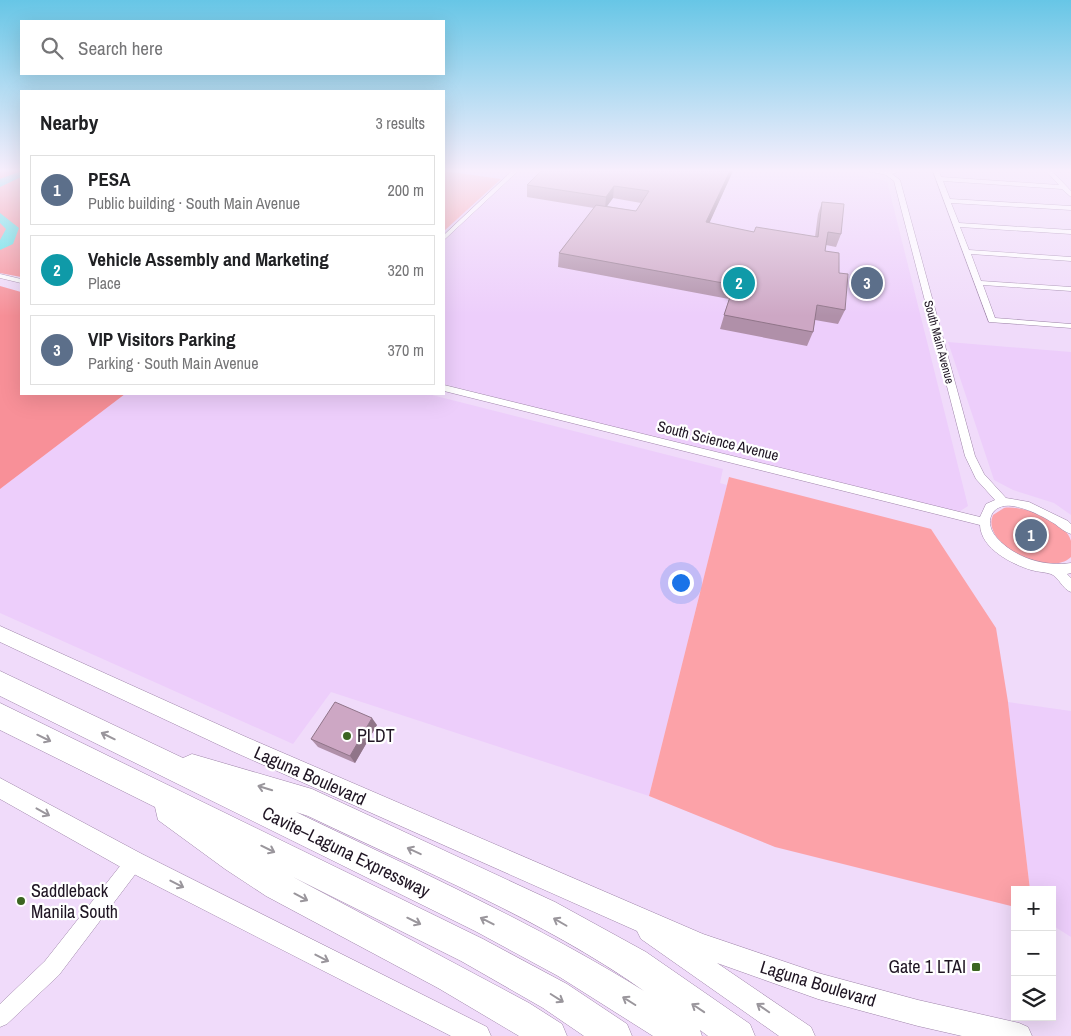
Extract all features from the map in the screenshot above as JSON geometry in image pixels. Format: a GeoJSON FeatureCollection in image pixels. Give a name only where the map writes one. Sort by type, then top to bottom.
{"type":"FeatureCollection","features":[{"type":"Feature","properties":{"kind":"highway","name":"Cavite–Laguna Expressway"},"geometry":{"type":"LineString","coordinates":[[0,683],[503,929],[570,964],[684,1036]]}},
{"type":"Feature","properties":{"kind":"highway","name":"Cavite–Laguna Expressway"},"geometry":{"type":"LineString","coordinates":[[0,716],[472,950],[555,996],[615,1036]]}},
{"type":"Feature","properties":{"kind":"highway"},"geometry":{"type":"LineString","coordinates":[[151,758],[235,779],[312,803],[365,828],[544,913],[634,964],[738,1036]]}},
{"type":"Feature","properties":{"kind":"highway"},"geometry":{"type":"LineString","coordinates":[[130,781],[207,839],[278,885],[468,986],[550,1036]]}},
{"type":"Feature","properties":{"kind":"main road","name":"Laguna Boulevard"},"geometry":{"type":"LineString","coordinates":[[0,634],[238,744],[623,914],[719,952],[818,986],[918,1013],[1019,1036]]}},
{"type":"Feature","properties":{"kind":"main road"},"geometry":{"type":"LineString","coordinates":[[0,788],[134,862],[478,1036]]}},
{"type":"Feature","properties":{"kind":"main road","name":"Laguna Boulevard"},"geometry":{"type":"LineString","coordinates":[[623,914],[802,1036]]}},
{"type":"Feature","properties":{"kind":"street"},"geometry":{"type":"LineString","coordinates":[[445,237],[464,219]]}},
{"type":"Feature","properties":{"kind":"street","name":"South Main Avenue"},"geometry":{"type":"LineString","coordinates":[[907,219],[970,456],[980,476],[1004,503]]}},
{"type":"Feature","properties":{"kind":"street"},"geometry":{"type":"LineString","coordinates":[[954,219],[992,320],[1071,326]]}},
{"type":"Feature","properties":{"kind":"street"},"geometry":{"type":"LineString","coordinates":[[956,225],[1071,232]]}},
{"type":"Feature","properties":{"kind":"street"},"geometry":{"type":"LineString","coordinates":[[967,252],[1071,259]]}},
{"type":"Feature","properties":{"kind":"street"},"geometry":{"type":"LineString","coordinates":[[0,276],[20,282]]}},
{"type":"Feature","properties":{"kind":"street"},"geometry":{"type":"LineString","coordinates":[[979,283],[1071,289]]}},
{"type":"Feature","properties":{"kind":"street","name":"South Science Avenue"},"geometry":{"type":"LineString","coordinates":[[445,388],[984,522]]}},
{"type":"Feature","properties":{"kind":"street"},"geometry":{"type":"LineString","coordinates":[[1071,530],[1042,510],[1022,504],[1004,503],[988,510],[984,522],[991,538],[1008,554],[1032,566],[1056,570],[1071,568]]}},
{"type":"Feature","properties":{"kind":"street"},"geometry":{"type":"LineString","coordinates":[[1056,570],[1071,587]]}},
{"type":"Feature","properties":{"kind":"street"},"geometry":{"type":"LineString","coordinates":[[0,1017],[52,968],[134,862]]}},
{"type":"Feature","properties":{"kind":"shaded area"},"geometry":{"type":"Polygon","coordinates":[[[0,219],[20,219],[20,277],[0,273],[0,219]]]}},
{"type":"Feature","properties":{"kind":"shaded area"},"geometry":{"type":"Polygon","coordinates":[[[445,219],[897,219],[968,506],[954,515],[445,384],[445,219]]]}},
{"type":"Feature","properties":{"kind":"shaded area"},"geometry":{"type":"Polygon","coordinates":[[[445,219],[457,219],[445,230],[445,219]]]}},
{"type":"Feature","properties":{"kind":"shaded area"},"geometry":{"type":"Polygon","coordinates":[[[0,286],[20,292],[20,395],[124,395],[0,489],[0,286]]]}},
{"type":"Feature","properties":{"kind":"shaded area"},"geometry":{"type":"Polygon","coordinates":[[[948,342],[1071,352],[1071,515],[1054,503],[1013,490],[994,480],[948,342]]]}},
{"type":"Feature","properties":{"kind":"shaded area"},"geometry":{"type":"Polygon","coordinates":[[[124,395],[432,395],[723,469],[720,483],[727,485],[649,796],[331,692],[293,744],[0,613],[0,489],[124,395]]]}},
{"type":"Feature","properties":{"kind":"shaded area"},"geometry":{"type":"Polygon","coordinates":[[[729,477],[931,529],[996,628],[1008,702],[1030,886],[1011,886],[1011,906],[775,847],[649,796],[729,477]]]}},
{"type":"Feature","properties":{"kind":"shaded area"},"geometry":{"type":"Polygon","coordinates":[[[1004,508],[1032,512],[1061,527],[1071,541],[1071,557],[1061,562],[1048,564],[1019,555],[1006,547],[997,537],[992,526],[993,515],[1004,508]]]}},
{"type":"Feature","properties":{"kind":"shaded area"},"geometry":{"type":"Polygon","coordinates":[[[1008,702],[1071,711],[1071,937],[1056,928],[1056,886],[1030,886],[1008,702]]]}},
{"type":"Feature","properties":{"kind":"building"},"geometry":{"type":"Polygon","coordinates":[[[585,219],[707,219],[706,222],[754,232],[756,227],[818,237],[820,219],[842,219],[841,234],[828,232],[825,251],[839,253],[839,273],[848,274],[845,310],[817,305],[813,332],[724,315],[734,285],[559,253],[585,219]]]}},
{"type":"Feature","properties":{"kind":"building","name":"PLDT"},"geometry":{"type":"Polygon","coordinates":[[[335,702],[372,718],[350,756],[311,739],[335,702]]]}},
{"type":"Feature","properties":{"kind":"waterway"},"geometry":{"type":"LineString","coordinates":[[0,246],[8,241],[13,228],[3,219]]}},
{"type":"Feature","properties":{"kind":"place","name":"Vehicle Assembly and Marketing"},"geometry":{"type":"Point","coordinates":[739,283]}},
{"type":"Feature","properties":{"kind":"place","name":"VIP Visitors Parking"},"geometry":{"type":"Point","coordinates":[867,283]}},
{"type":"Feature","properties":{"kind":"place","name":"PESA"},"geometry":{"type":"Point","coordinates":[1031,535]}},
{"type":"Feature","properties":{"kind":"place","name":"PLDT"},"geometry":{"type":"Point","coordinates":[347,736]}},
{"type":"Feature","properties":{"kind":"place","name":"Saddleback Manila South"},"geometry":{"type":"Point","coordinates":[21,901]}},
{"type":"Feature","properties":{"kind":"place","name":"Gate 1 LTAI"},"geometry":{"type":"Point","coordinates":[976,967]}}]}
